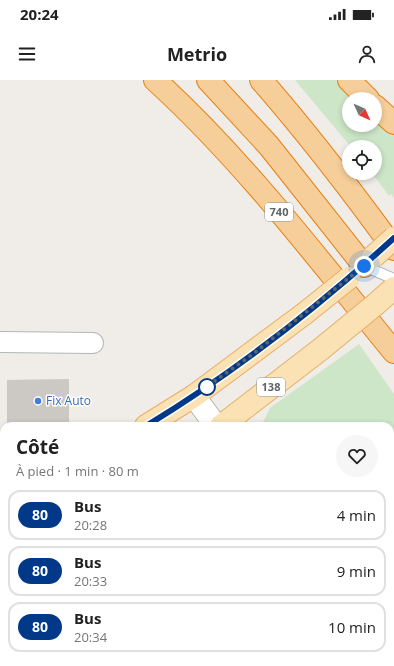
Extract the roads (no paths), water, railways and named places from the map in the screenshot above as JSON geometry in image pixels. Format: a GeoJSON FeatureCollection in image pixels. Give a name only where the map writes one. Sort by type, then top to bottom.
{"type":"FeatureCollection","features":[{"type":"Feature","properties":{"kind":"highway","name":"740"},"geometry":{"type":"LineString","coordinates":[[156,80],[211,135],[274,205],[394,352]]}},
{"type":"Feature","properties":{"kind":"highway"},"geometry":{"type":"LineString","coordinates":[[208,80],[269,146],[364,266]]}},
{"type":"Feature","properties":{"kind":"highway"},"geometry":{"type":"LineString","coordinates":[[261,80],[354,194],[394,249]]}},
{"type":"Feature","properties":{"kind":"highway"},"geometry":{"type":"LineString","coordinates":[[349,80],[361,92]]}},
{"type":"Feature","properties":{"kind":"highway"},"geometry":{"type":"LineString","coordinates":[[382,112],[394,123]]}},
{"type":"Feature","properties":{"kind":"main road"},"geometry":{"type":"LineString","coordinates":[[152,422],[194,396],[304,314],[364,266],[394,238]]}},
{"type":"Feature","properties":{"kind":"main road","name":"138"},"geometry":{"type":"LineString","coordinates":[[227,422],[321,349],[394,288]]}},
{"type":"Feature","properties":{"kind":"street"},"geometry":{"type":"LineString","coordinates":[[0,342],[93,343]]}},
{"type":"Feature","properties":{"kind":"street"},"geometry":{"type":"LineString","coordinates":[[194,396],[213,422]]}},
{"type":"Feature","properties":{"kind":"lane"},"geometry":{"type":"LineString","coordinates":[[364,266],[394,279]]}},
{"type":"Feature","properties":{"kind":"place","name":"Fix Auto"},"geometry":{"type":"Point","coordinates":[38,401]}}]}
